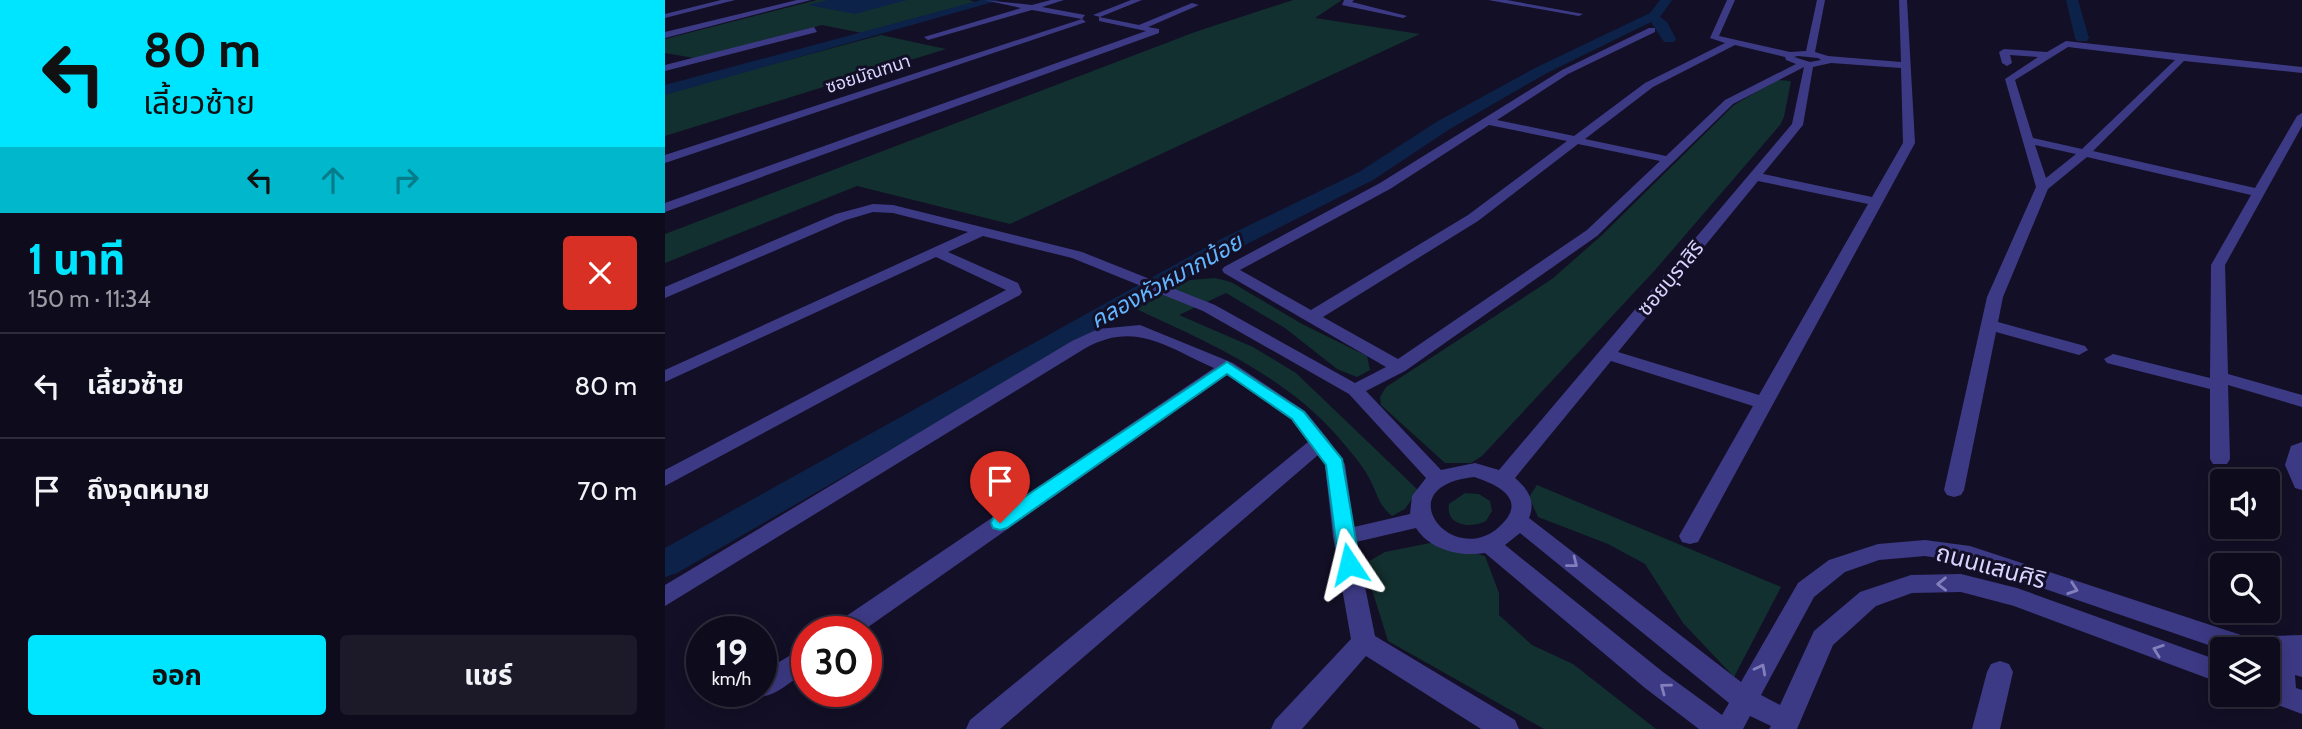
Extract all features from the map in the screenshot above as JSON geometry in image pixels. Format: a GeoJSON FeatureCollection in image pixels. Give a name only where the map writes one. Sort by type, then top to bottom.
{"type":"FeatureCollection","features":[{"type":"Feature","properties":{"kind":"street"},"geometry":{"type":"LineString","coordinates":[[665,6],[690,0]]}},
{"type":"Feature","properties":{"kind":"street"},"geometry":{"type":"LineString","coordinates":[[665,16],[731,0]]}},
{"type":"Feature","properties":{"kind":"street"},"geometry":{"type":"LineString","coordinates":[[665,35],[807,0]]}},
{"type":"Feature","properties":{"kind":"street","name":"ซอยมัณฑนา"},"geometry":{"type":"LineString","coordinates":[[988,0],[1082,19]]}},
{"type":"Feature","properties":{"kind":"street"},"geometry":{"type":"LineString","coordinates":[[665,208],[1156,31],[1020,0]]}},
{"type":"Feature","properties":{"kind":"street"},"geometry":{"type":"LineString","coordinates":[[928,37],[1060,0]]}},
{"type":"Feature","properties":{"kind":"street"},"geometry":{"type":"LineString","coordinates":[[1097,16],[1138,0]]}},
{"type":"Feature","properties":{"kind":"street"},"geometry":{"type":"LineString","coordinates":[[1350,0],[1345,3],[1403,16]]}},
{"type":"Feature","properties":{"kind":"street"},"geometry":{"type":"LineString","coordinates":[[1492,0],[1518,2],[1579,14]]}},
{"type":"Feature","properties":{"kind":"street"},"geometry":{"type":"LineString","coordinates":[[1731,0],[1714,36],[1718,40],[1825,63],[1827,59],[1905,65]]}},
{"type":"Feature","properties":{"kind":"street","name":"ซอยบุราสิริ"},"geometry":{"type":"LineString","coordinates":[[1504,478],[1797,125],[1803,59],[1821,0]]}},
{"type":"Feature","properties":{"kind":"street"},"geometry":{"type":"LineString","coordinates":[[1690,536],[1909,143],[1903,0]]}},
{"type":"Feature","properties":{"kind":"street"},"geometry":{"type":"LineString","coordinates":[[1142,26],[1195,5]]}},
{"type":"Feature","properties":{"kind":"street","name":"ซอยมัณฑนา"},"geometry":{"type":"LineString","coordinates":[[665,159],[1097,16]]}},
{"type":"Feature","properties":{"kind":"street"},"geometry":{"type":"LineString","coordinates":[[665,68],[814,30]]}},
{"type":"Feature","properties":{"kind":"street"},"geometry":{"type":"LineString","coordinates":[[1399,367],[1229,270],[1385,186],[1565,72],[1652,30]]}},
{"type":"Feature","properties":{"kind":"street"},"geometry":{"type":"LineString","coordinates":[[1311,317],[1473,218],[1649,85],[1733,43]]}},
{"type":"Feature","properties":{"kind":"street"},"geometry":{"type":"LineString","coordinates":[[2042,187],[2010,79],[2066,44],[2302,70]]}},
{"type":"Feature","properties":{"kind":"street"},"geometry":{"type":"LineString","coordinates":[[2007,63],[2004,52],[2048,55]]}},
{"type":"Feature","properties":{"kind":"street"},"geometry":{"type":"LineString","coordinates":[[1954,490],[1995,297],[2042,187],[2085,153],[2182,58]]}},
{"type":"Feature","properties":{"kind":"street"},"geometry":{"type":"LineString","coordinates":[[1355,390],[1399,367],[1592,233],[1729,102],[1803,59]]}},
{"type":"Feature","properties":{"kind":"street"},"geometry":{"type":"LineString","coordinates":[[2220,459],[2218,265],[2302,116]]}},
{"type":"Feature","properties":{"kind":"street"},"geometry":{"type":"LineString","coordinates":[[1487,121],[1669,160]]}},
{"type":"Feature","properties":{"kind":"street"},"geometry":{"type":"LineString","coordinates":[[2028,140],[2259,193]]}},
{"type":"Feature","properties":{"kind":"street"},"geometry":{"type":"LineString","coordinates":[[1754,176],[1877,202]]}},
{"type":"Feature","properties":{"kind":"street"},"geometry":{"type":"LineString","coordinates":[[665,293],[841,217],[873,208],[893,209],[1077,255],[1209,308],[1355,390],[1439,479]]}},
{"type":"Feature","properties":{"kind":"street"},"geometry":{"type":"LineString","coordinates":[[665,377],[979,232]]}},
{"type":"Feature","properties":{"kind":"street"},"geometry":{"type":"LineString","coordinates":[[665,479],[1014,292],[1013,286],[937,252]]}},
{"type":"Feature","properties":{"kind":"street"},"geometry":{"type":"LineString","coordinates":[[1989,325],[2078,349]]}},
{"type":"Feature","properties":{"kind":"street"},"geometry":{"type":"LineString","coordinates":[[665,597],[1098,334],[1140,330],[1227,367],[1298,415],[1335,464],[1344,537],[1364,642],[1505,729]]}},
{"type":"Feature","properties":{"kind":"street"},"geometry":{"type":"LineString","coordinates":[[1607,354],[1764,403]]}},
{"type":"Feature","properties":{"kind":"street"},"geometry":{"type":"LineString","coordinates":[[2113,359],[2302,401]]}},
{"type":"Feature","properties":{"kind":"street"},"geometry":{"type":"LineString","coordinates":[[865,616],[1227,367]]}},
{"type":"Feature","properties":{"kind":"street"},"geometry":{"type":"LineString","coordinates":[[980,729],[1320,443]]}},
{"type":"Feature","properties":{"kind":"street"},"geometry":{"type":"LineString","coordinates":[[2302,449],[2298,451],[2295,465],[2302,483]]}},
{"type":"Feature","properties":{"kind":"street"},"geometry":{"type":"LineString","coordinates":[[1475,470],[1504,478],[1521,497],[1523,509],[1519,521],[1510,533],[1488,542],[1459,545],[1442,539],[1429,530],[1421,519],[1419,506],[1423,494],[1439,479],[1459,471],[1475,470]]}},
{"type":"Feature","properties":{"kind":"street"},"geometry":{"type":"LineString","coordinates":[[1344,537],[1421,519]]}},
{"type":"Feature","properties":{"kind":"street"},"geometry":{"type":"LineString","coordinates":[[1519,521],[1745,700],[1785,725]]}},
{"type":"Feature","properties":{"kind":"street"},"geometry":{"type":"LineString","coordinates":[[1488,542],[1654,680],[1720,729]]}},
{"type":"Feature","properties":{"kind":"street","name":"ถนนแสนศิริ"},"geometry":{"type":"LineString","coordinates":[[1729,729],[1806,590],[1837,566],[1878,551],[1925,548],[1970,555],[2213,637]]}},
{"type":"Feature","properties":{"kind":"street","name":"ถนนแสนศิริ"},"geometry":{"type":"LineString","coordinates":[[1785,725],[1823,638],[1868,599],[1911,584],[1961,583],[2017,597],[2210,668]]}},
{"type":"Feature","properties":{"kind":"street"},"geometry":{"type":"LineString","coordinates":[[1285,729],[1364,642]]}},
{"type":"Feature","properties":{"kind":"street"},"geometry":{"type":"LineString","coordinates":[[2280,652],[2302,645]]}},
{"type":"Feature","properties":{"kind":"street"},"geometry":{"type":"LineString","coordinates":[[1986,729],[2000,672]]}},
{"type":"Feature","properties":{"kind":"green space"},"geometry":{"type":"Polygon","coordinates":[[[817,0],[975,2],[862,33],[822,25],[694,58],[665,53],[665,39],[817,0]]]}},
{"type":"Feature","properties":{"kind":"green space"},"geometry":{"type":"Polygon","coordinates":[[[1293,0],[1342,0],[1315,18],[1420,34],[1010,224],[857,186],[665,263],[665,234],[1195,32],[1293,0]]]}},
{"type":"Feature","properties":{"kind":"green space"},"geometry":{"type":"Polygon","coordinates":[[[881,35],[946,49],[665,136],[665,93],[881,35]]]}},
{"type":"Feature","properties":{"kind":"green space"},"geometry":{"type":"Polygon","coordinates":[[[1777,80],[1791,81],[1780,125],[1656,269],[1482,456],[1471,463],[1445,463],[1381,405],[1380,397],[1386,387],[1552,279],[1601,236],[1734,105],[1777,80]]]}},
{"type":"Feature","properties":{"kind":"green space"},"geometry":{"type":"Polygon","coordinates":[[[1215,278],[1231,282],[1302,324],[1367,356],[1370,370],[1357,377],[1337,369],[1285,328],[1226,293],[1179,315],[1253,347],[1296,373],[1418,490],[1405,509],[1392,516],[1387,511],[1354,456],[1318,416],[1294,396],[1243,362],[1132,307],[1190,280],[1215,278]]]}},
{"type":"Feature","properties":{"kind":"green space"},"geometry":{"type":"Polygon","coordinates":[[[1537,485],[1781,587],[1734,677],[1683,623],[1645,564],[1608,544],[1538,517],[1529,497],[1537,485]]]}},
{"type":"Feature","properties":{"kind":"green space"},"geometry":{"type":"Polygon","coordinates":[[[1465,493],[1479,494],[1490,501],[1492,511],[1486,521],[1467,525],[1460,524],[1451,517],[1449,504],[1465,493]]]}},
{"type":"Feature","properties":{"kind":"green space"},"geometry":{"type":"Polygon","coordinates":[[[1435,542],[1485,556],[1499,593],[1499,615],[1532,645],[1573,664],[1656,729],[1544,729],[1388,641],[1364,564],[1385,552],[1435,542]]]}},
{"type":"Feature","properties":{"kind":"water"},"geometry":{"type":"Polygon","coordinates":[[[828,0],[907,0],[855,14],[808,5],[828,0]]]}},
{"type":"Feature","properties":{"kind":"waterway"},"geometry":{"type":"LineString","coordinates":[[665,90],[994,0]]}},
{"type":"Feature","properties":{"kind":"waterway","name":"คลองหัวหมากน้อย"},"geometry":{"type":"LineString","coordinates":[[665,564],[1229,244],[1366,176],[1444,125],[1542,70],[1654,16],[1666,0]]}},
{"type":"Feature","properties":{"kind":"waterway"},"geometry":{"type":"LineString","coordinates":[[2072,0],[2082,38]]}},
{"type":"Feature","properties":{"kind":"waterway"},"geometry":{"type":"LineString","coordinates":[[1652,17],[1662,25],[1669,39]]}},
{"type":"Feature","properties":{"kind":"route"},"geometry":{"type":"LineString","coordinates":[[1000,523],[1227,367],[1298,415],[1335,464],[1349,564]]}}]}
